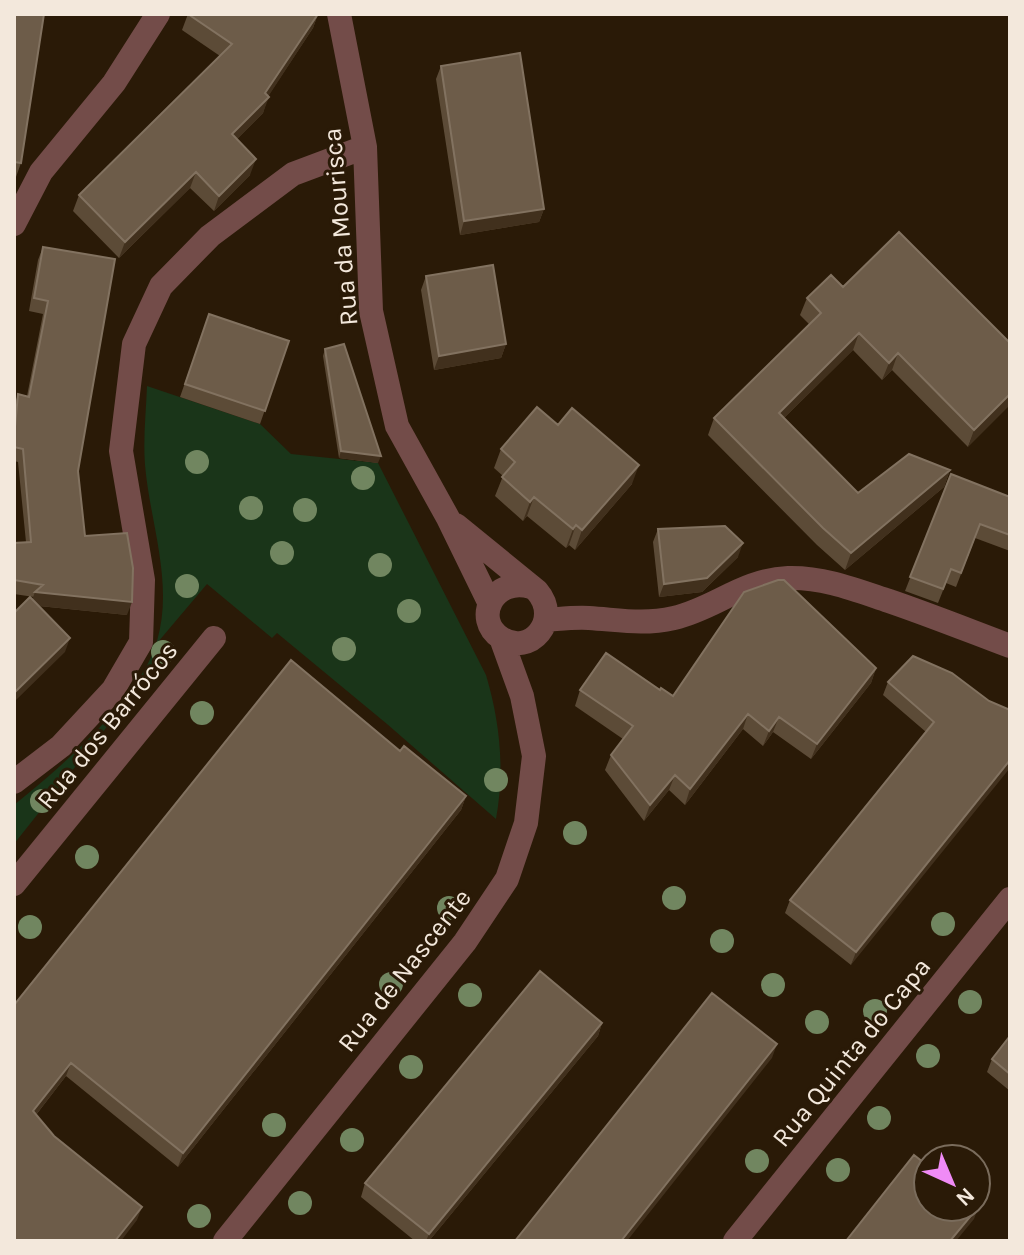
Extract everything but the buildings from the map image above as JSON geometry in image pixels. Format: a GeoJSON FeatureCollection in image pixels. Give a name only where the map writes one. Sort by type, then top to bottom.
{"type":"FeatureCollection","features":[{"type":"Feature","properties":{"kind":"street"},"geometry":{"type":"LineString","coordinates":[[14,224],[41,172],[114,83],[158,14]]}},
{"type":"Feature","properties":{"kind":"street","name":"Rua da Mourisca"},"geometry":{"type":"LineString","coordinates":[[339,14],[365,147],[371,311],[397,426],[448,518],[490,604],[490,623],[501,638],[522,696]]}},
{"type":"Feature","properties":{"kind":"street"},"geometry":{"type":"LineString","coordinates":[[14,782],[61,746],[113,690],[141,642],[143,580],[121,451],[134,344],[161,286],[210,236],[293,174],[365,147]]}},
{"type":"Feature","properties":{"kind":"street","name":"Rua da Mourisca"},"geometry":{"type":"LineString","coordinates":[[448,518],[538,611]]}},
{"type":"Feature","properties":{"kind":"street"},"geometry":{"type":"LineString","coordinates":[[538,611],[648,623],[692,613],[751,584],[792,578],[840,584],[1010,646]]}},
{"type":"Feature","properties":{"kind":"street"},"geometry":{"type":"LineString","coordinates":[[490,604],[495,595],[511,585],[521,584],[538,611],[522,696]]}},
{"type":"Feature","properties":{"kind":"street"},"geometry":{"type":"LineString","coordinates":[[501,638],[522,642],[538,611]]}},
{"type":"Feature","properties":{"kind":"street","name":"Rua dos Barrócos"},"geometry":{"type":"LineString","coordinates":[[14,884],[214,638]]}},
{"type":"Feature","properties":{"kind":"street","name":"Rua de Nascente"},"geometry":{"type":"LineString","coordinates":[[225,1241],[465,942],[507,879],[526,823],[534,756],[522,696]]}},
{"type":"Feature","properties":{"kind":"street","name":"Rua Quinta do Capa"},"geometry":{"type":"LineString","coordinates":[[735,1241],[1010,899]]}},
{"type":"Feature","properties":{"kind":"green space"},"geometry":{"type":"Polygon","coordinates":[[[147,386],[260,424],[291,454],[378,463],[486,675],[500,746],[496,819],[277,633],[272,638],[207,584],[158,642],[167,651],[14,844],[14,805],[75,752],[117,708],[135,685],[157,641],[163,597],[145,465],[147,386]]]}}]}
